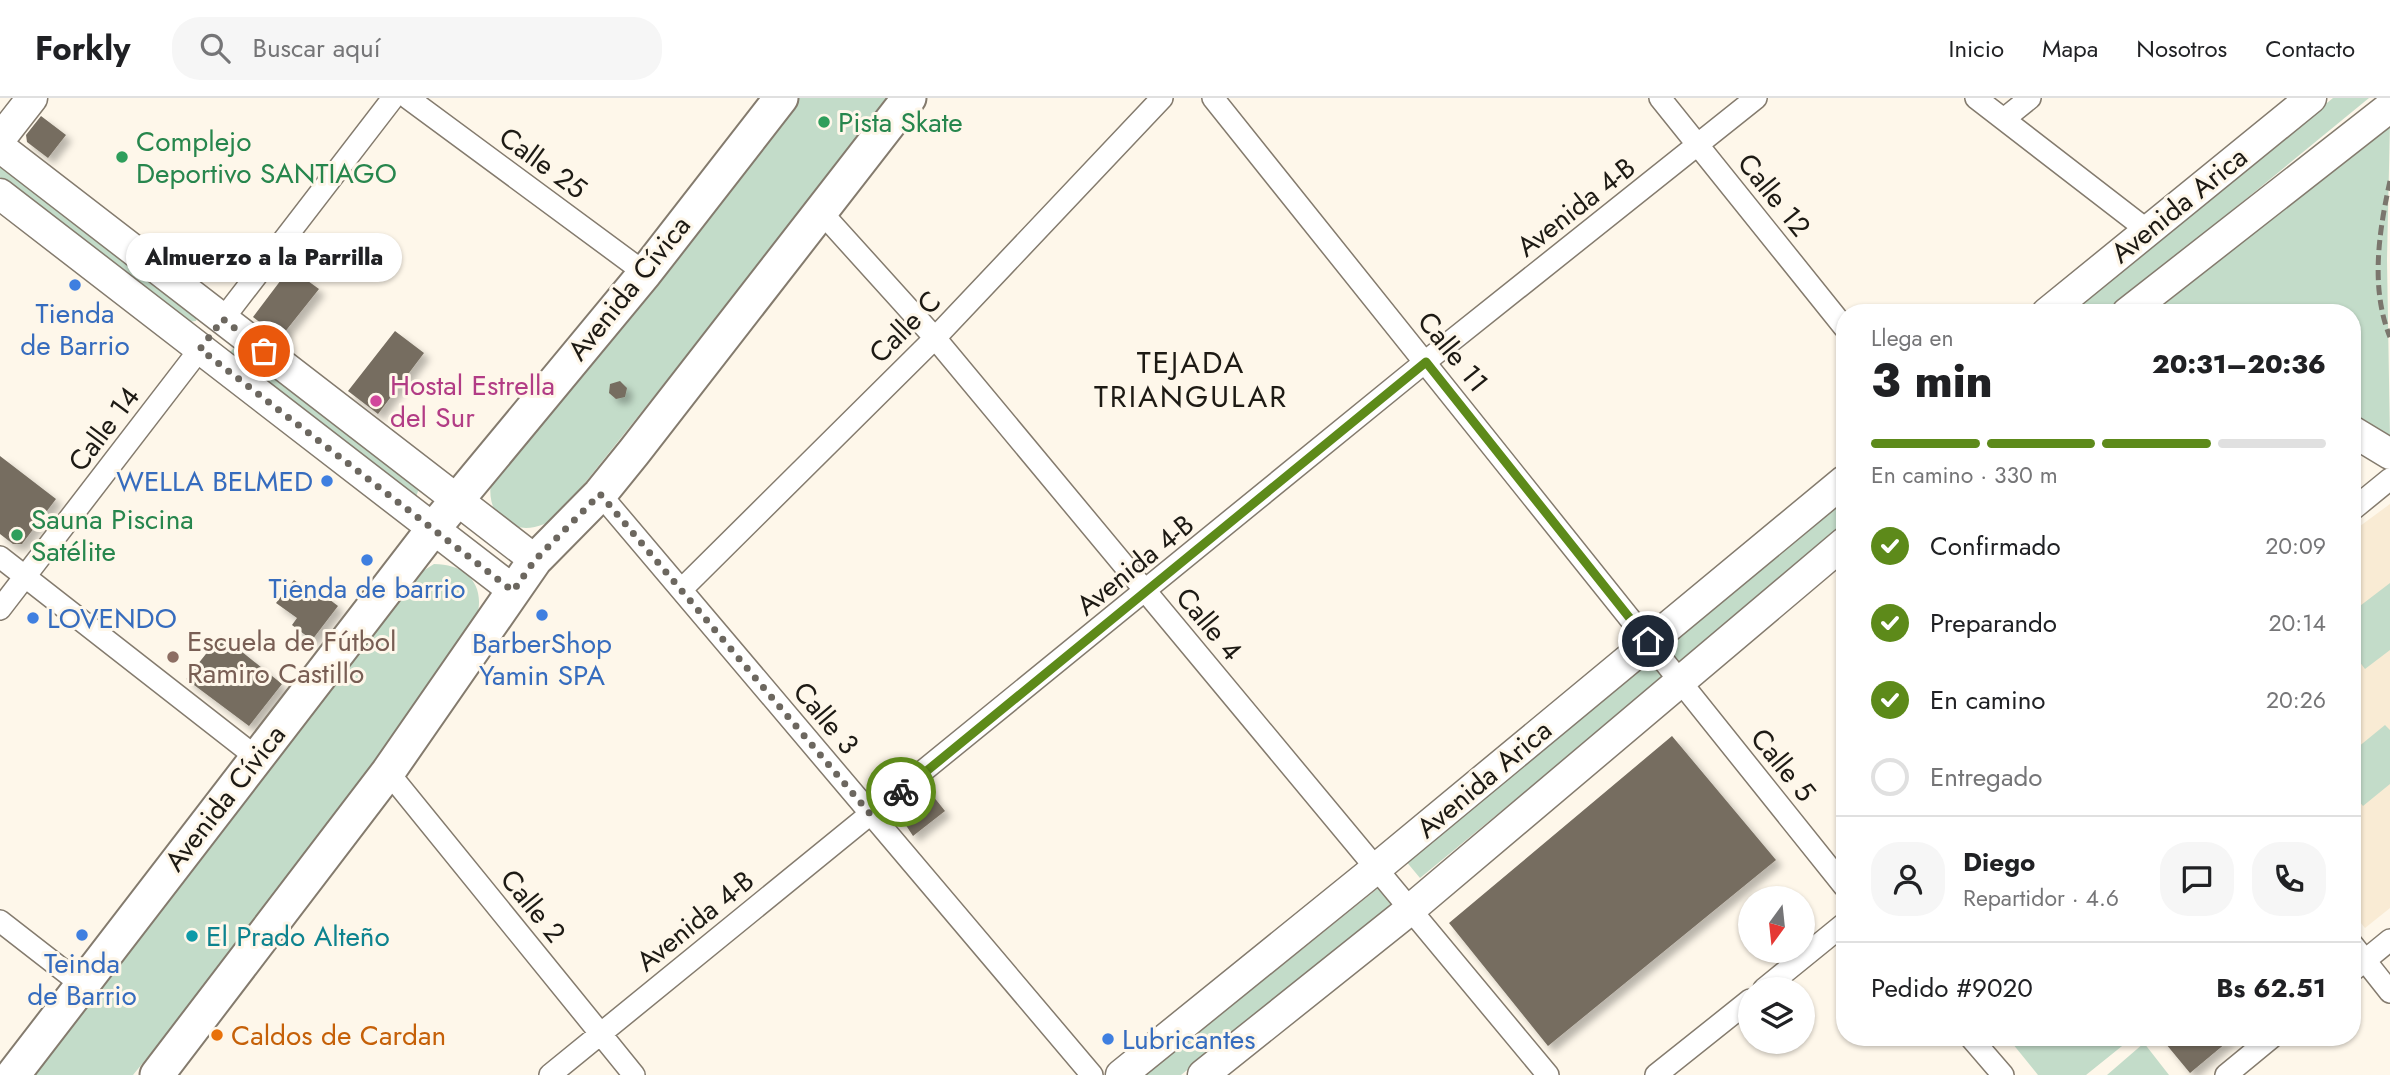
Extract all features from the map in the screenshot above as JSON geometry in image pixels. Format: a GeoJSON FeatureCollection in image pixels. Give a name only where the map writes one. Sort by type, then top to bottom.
{"type":"FeatureCollection","features":[{"type":"Feature","properties":{"kind":"main road","name":"Avenida Cívica"},"geometry":{"type":"LineString","coordinates":[[13,1075],[433,529],[645,273],[781,98]]}},
{"type":"Feature","properties":{"kind":"main road"},"geometry":{"type":"LineString","coordinates":[[168,1070],[388,772],[535,560],[600,494],[822,213],[909,98]]}},
{"type":"Feature","properties":{"kind":"street"},"geometry":{"type":"LineString","coordinates":[[0,139],[32,98]]}},
{"type":"Feature","properties":{"kind":"street"},"geometry":{"type":"LineString","coordinates":[[200,349],[393,98]]}},
{"type":"Feature","properties":{"kind":"street","name":"Calle 25"},"geometry":{"type":"LineString","coordinates":[[408,98],[645,273]]}},
{"type":"Feature","properties":{"kind":"street","name":"Calle C"},"geometry":{"type":"LineString","coordinates":[[682,589],[935,338],[1162,98]]}},
{"type":"Feature","properties":{"kind":"street","name":"Calle 11"},"geometry":{"type":"LineString","coordinates":[[1213,98],[1678,680]]}},
{"type":"Feature","properties":{"kind":"street","name":"Calle 12"},"geometry":{"type":"LineString","coordinates":[[1660,98],[1836,317]]}},
{"type":"Feature","properties":{"kind":"street","name":"Avenida 4-B"},"geometry":{"type":"LineString","coordinates":[[550,1075],[1146,593],[1426,362],[1756,98]]}},
{"type":"Feature","properties":{"kind":"street"},"geometry":{"type":"LineString","coordinates":[[1976,98],[2147,230]]}},
{"type":"Feature","properties":{"kind":"street"},"geometry":{"type":"LineString","coordinates":[[2004,119],[2030,98]]}},
{"type":"Feature","properties":{"kind":"street","name":"Avenida Arica"},"geometry":{"type":"LineString","coordinates":[[2059,304],[2311,98]]}},
{"type":"Feature","properties":{"kind":"street","name":"Avenida Arica"},"geometry":{"type":"LineString","coordinates":[[2138,304],[2390,107]]}},
{"type":"Feature","properties":{"kind":"street"},"geometry":{"type":"LineString","coordinates":[[0,146],[535,560]]}},
{"type":"Feature","properties":{"kind":"street"},"geometry":{"type":"LineString","coordinates":[[0,194],[513,591]]}},
{"type":"Feature","properties":{"kind":"street","name":"Calle 4"},"geometry":{"type":"LineString","coordinates":[[822,213],[935,338],[1378,867],[1548,1075]]}},
{"type":"Feature","properties":{"kind":"street","name":"Calle 14"},"geometry":{"type":"LineString","coordinates":[[0,609],[200,349]]}},
{"type":"Feature","properties":{"kind":"street"},"geometry":{"type":"LineString","coordinates":[[2361,436],[2390,454]]}},
{"type":"Feature","properties":{"kind":"street"},"geometry":{"type":"LineString","coordinates":[[2361,503],[2390,479]]}},
{"type":"Feature","properties":{"kind":"street","name":"Avenida Arica"},"geometry":{"type":"LineString","coordinates":[[1121,1075],[1378,867],[1836,488]]}},
{"type":"Feature","properties":{"kind":"street","name":"Calle 3"},"geometry":{"type":"LineString","coordinates":[[600,494],[1092,1075]]}},
{"type":"Feature","properties":{"kind":"street","name":"Avenida Arica"},"geometry":{"type":"LineString","coordinates":[[1203,1075],[1412,908],[1678,680],[1836,550]]}},
{"type":"Feature","properties":{"kind":"street"},"geometry":{"type":"LineString","coordinates":[[0,557],[256,757]]}},
{"type":"Feature","properties":{"kind":"street","name":"Calle 5"},"geometry":{"type":"LineString","coordinates":[[1678,680],[1836,876]]}},
{"type":"Feature","properties":{"kind":"street","name":"Calle 2"},"geometry":{"type":"LineString","coordinates":[[388,772],[634,1075]]}},
{"type":"Feature","properties":{"kind":"street"},"geometry":{"type":"LineString","coordinates":[[0,921],[81,984]]}},
{"type":"Feature","properties":{"kind":"street"},"geometry":{"type":"LineString","coordinates":[[1778,977],[1836,930]]}},
{"type":"Feature","properties":{"kind":"street"},"geometry":{"type":"LineString","coordinates":[[2361,956],[2390,940]]}},
{"type":"Feature","properties":{"kind":"street"},"geometry":{"type":"LineString","coordinates":[[2361,964],[2390,992]]}},
{"type":"Feature","properties":{"kind":"street"},"geometry":{"type":"LineString","coordinates":[[1656,1075],[1738,1010]]}},
{"type":"Feature","properties":{"kind":"street"},"geometry":{"type":"LineString","coordinates":[[1978,1046],[2003,1075]]}},
{"type":"Feature","properties":{"kind":"street"},"geometry":{"type":"LineString","coordinates":[[2226,1075],[2261,1046]]}},
{"type":"Feature","properties":{"kind":"shaded area"},"geometry":{"type":"Polygon","coordinates":[[[2390,504],[2390,908],[2365,928],[2361,923],[2361,525],[2390,504]]]}},
{"type":"Feature","properties":{"kind":"green space"},"geometry":{"type":"Polygon","coordinates":[[[791,98],[892,98],[561,513],[536,527],[523,528],[502,519],[495,510],[491,497],[491,482],[791,98]]]}},
{"type":"Feature","properties":{"kind":"green space"},"geometry":{"type":"Polygon","coordinates":[[[2333,98],[2369,98],[2118,304],[2082,304],[2333,98]]]}},
{"type":"Feature","properties":{"kind":"green space"},"geometry":{"type":"Polygon","coordinates":[[[2390,122],[2387,260],[2390,440],[2361,422],[2361,304],[2165,304],[2390,122]]]}},
{"type":"Feature","properties":{"kind":"green space"},"geometry":{"type":"Polygon","coordinates":[[[0,168],[4,168],[197,317],[196,321],[187,322],[0,177],[0,168]]]}},
{"type":"Feature","properties":{"kind":"green space"},"geometry":{"type":"Polygon","coordinates":[[[235,347],[419,488],[416,497],[229,353],[235,347]]]}},
{"type":"Feature","properties":{"kind":"green space"},"geometry":{"type":"Polygon","coordinates":[[[1836,506],[1836,536],[1420,878],[1405,860],[1836,506]]]}},
{"type":"Feature","properties":{"kind":"green space","name":"El Prado Alteño"},"geometry":{"type":"Polygon","coordinates":[[[434,564],[456,568],[472,579],[479,596],[476,619],[362,795],[133,1075],[31,1075],[415,576],[434,564]]]}},
{"type":"Feature","properties":{"kind":"green space"},"geometry":{"type":"Polygon","coordinates":[[[2390,583],[2390,650],[2365,669],[2361,664],[2361,605],[2390,583]]]}},
{"type":"Feature","properties":{"kind":"green space"},"geometry":{"type":"Polygon","coordinates":[[[2385,725],[2390,730],[2390,784],[2363,806],[2361,804],[2361,745],[2385,725]]]}},
{"type":"Feature","properties":{"kind":"green space"},"geometry":{"type":"Polygon","coordinates":[[[1382,885],[1396,902],[1181,1075],[1146,1075],[1382,885]]]}},
{"type":"Feature","properties":{"kind":"green space"},"geometry":{"type":"Polygon","coordinates":[[[2014,1046],[2122,1046],[2086,1075],[2038,1075],[2014,1046]]]}},
{"type":"Feature","properties":{"kind":"green space"},"geometry":{"type":"Polygon","coordinates":[[[2141,1046],[2146,1046],[2169,1075],[2107,1075],[2141,1046]]]}},
{"type":"Feature","properties":{"kind":"building"},"geometry":{"type":"Polygon","coordinates":[[[41,116],[66,135],[48,158],[27,142],[26,135],[41,116]]]}},
{"type":"Feature","properties":{"kind":"building"},"geometry":{"type":"Polygon","coordinates":[[[290,268],[319,289],[280,338],[253,317],[290,268]]]}},
{"type":"Feature","properties":{"kind":"building","name":"Hostal Estrella del Sur"},"geometry":{"type":"Polygon","coordinates":[[[395,331],[424,353],[378,414],[348,391],[395,331]]]}},
{"type":"Feature","properties":{"kind":"building"},"geometry":{"type":"Polygon","coordinates":[[[620,381],[627,388],[625,397],[616,399],[609,393],[610,384],[620,381]]]}},
{"type":"Feature","properties":{"kind":"building","name":"Sauna Piscina Satélite"},"geometry":{"type":"Polygon","coordinates":[[[0,456],[56,499],[22,544],[13,544],[0,534],[0,456]]]}},
{"type":"Feature","properties":{"kind":"building"},"geometry":{"type":"Polygon","coordinates":[[[294,580],[313,594],[317,590],[338,606],[312,640],[292,625],[297,618],[276,603],[294,580]]]}},
{"type":"Feature","properties":{"kind":"building"},"geometry":{"type":"Polygon","coordinates":[[[221,635],[282,684],[249,726],[186,679],[221,635]]]}},
{"type":"Feature","properties":{"kind":"building"},"geometry":{"type":"Polygon","coordinates":[[[1672,736],[1776,860],[1744,886],[1738,886],[1738,891],[1548,1046],[1449,923],[1672,736]]]}},
{"type":"Feature","properties":{"kind":"building"},"geometry":{"type":"Polygon","coordinates":[[[925,786],[945,811],[913,836],[896,810],[925,786]]]}},
{"type":"Feature","properties":{"kind":"building"},"geometry":{"type":"Polygon","coordinates":[[[2168,1046],[2222,1046],[2190,1073],[2168,1046]]]}},
{"type":"Feature","properties":{"kind":"railway"},"geometry":{"type":"LineString","coordinates":[[2390,181],[2378,259],[2380,299],[2390,337]]}},
{"type":"Feature","properties":{"kind":"way so far"},"geometry":{"type":"LineString","coordinates":[[264,351],[223,319],[200,349],[513,591],[535,560],[600,494],[872,816],[901,792]]}},
{"type":"Feature","properties":{"kind":"place","name":"Pista Skate"},"geometry":{"type":"Point","coordinates":[824,122]}},
{"type":"Feature","properties":{"kind":"place","name":"Complejo Deportivo SANTIAGO"},"geometry":{"type":"Point","coordinates":[122,157]}},
{"type":"Feature","properties":{"kind":"place","name":"Tienda de Barrio"},"geometry":{"type":"Point","coordinates":[75,285]}},
{"type":"Feature","properties":{"kind":"place","name":"Almuerzo a la Parrilla"},"geometry":{"type":"Point","coordinates":[264,351]}},
{"type":"Feature","properties":{"kind":"place","name":"Hostal Estrella del Sur"},"geometry":{"type":"Point","coordinates":[376,401]}},
{"type":"Feature","properties":{"kind":"place","name":"WELLA BELMED"},"geometry":{"type":"Point","coordinates":[327,481]}},
{"type":"Feature","properties":{"kind":"place","name":"Sauna Piscina Satélite"},"geometry":{"type":"Point","coordinates":[17,535]}},
{"type":"Feature","properties":{"kind":"place","name":"Tienda de barrio"},"geometry":{"type":"Point","coordinates":[367,560]}},
{"type":"Feature","properties":{"kind":"place","name":"BarberShop Yamin SPA"},"geometry":{"type":"Point","coordinates":[542,615]}},
{"type":"Feature","properties":{"kind":"place","name":"LOVENDO"},"geometry":{"type":"Point","coordinates":[33,618]}},
{"type":"Feature","properties":{"kind":"place","name":"Escuela de Fútbol Ramiro Castillo"},"geometry":{"type":"Point","coordinates":[173,657]}},
{"type":"Feature","properties":{"kind":"place","name":"Teinda de Barrio"},"geometry":{"type":"Point","coordinates":[82,935]}},
{"type":"Feature","properties":{"kind":"place","name":"El Prado Alteño"},"geometry":{"type":"Point","coordinates":[192,936]}},
{"type":"Feature","properties":{"kind":"place","name":"Caldos de Cardan"},"geometry":{"type":"Point","coordinates":[217,1035]}},
{"type":"Feature","properties":{"kind":"place","name":"Lubricantes"},"geometry":{"type":"Point","coordinates":[1108,1039]}},
{"type":"Feature","properties":{"kind":"district","name":"TEJADA TRIANGULAR"},"geometry":{"type":"Point","coordinates":[1191,379]}},
{"type":"Feature","properties":{"kind":"route"},"geometry":{"type":"LineString","coordinates":[[901,792],[1426,362],[1648,641]]}}]}
